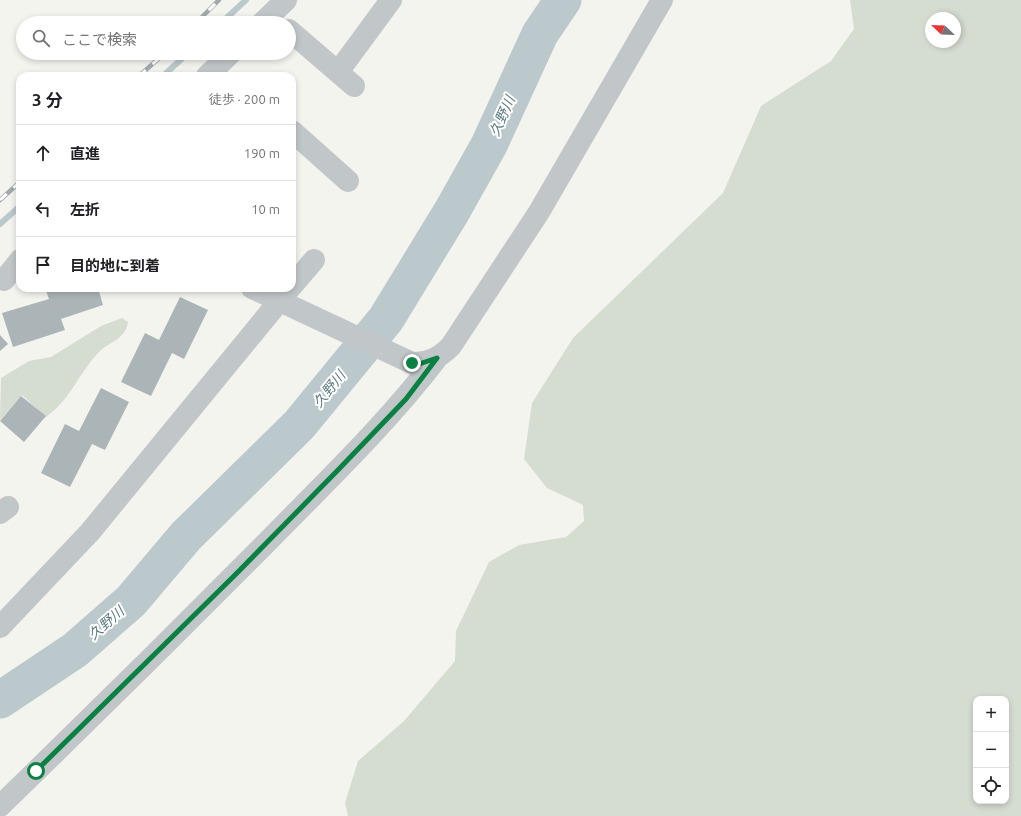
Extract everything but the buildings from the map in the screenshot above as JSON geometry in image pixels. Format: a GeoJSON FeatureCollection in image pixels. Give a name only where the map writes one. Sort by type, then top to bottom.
{"type":"FeatureCollection","features":[{"type":"Feature","properties":{"kind":"street"},"geometry":{"type":"LineString","coordinates":[[296,36],[346,79],[391,0]]}},
{"type":"Feature","properties":{"kind":"street"},"geometry":{"type":"LineString","coordinates":[[0,806],[235,575],[338,470],[406,399],[437,358],[451,346],[539,212],[662,0]]}},
{"type":"Feature","properties":{"kind":"street"},"geometry":{"type":"LineString","coordinates":[[296,135],[348,181]]}},
{"type":"Feature","properties":{"kind":"street"},"geometry":{"type":"LineString","coordinates":[[296,283],[314,260]]}},
{"type":"Feature","properties":{"kind":"street"},"geometry":{"type":"LineString","coordinates":[[8,278],[16,266]]}},
{"type":"Feature","properties":{"kind":"street"},"geometry":{"type":"LineString","coordinates":[[272,292],[287,295],[412,363],[419,364],[437,358]]}},
{"type":"Feature","properties":{"kind":"street"},"geometry":{"type":"LineString","coordinates":[[0,627],[90,532],[287,295]]}},
{"type":"Feature","properties":{"kind":"shaded area"},"geometry":{"type":"Polygon","coordinates":[[[850,0],[1021,0],[1021,816],[348,816],[345,803],[358,761],[404,721],[455,661],[456,631],[489,562],[519,545],[566,537],[584,521],[583,505],[547,488],[524,459],[532,403],[573,338],[723,193],[761,106],[831,61],[854,29],[850,0]]]}},
{"type":"Feature","properties":{"kind":"shaded area"},"geometry":{"type":"Polygon","coordinates":[[[122,318],[128,322],[127,328],[121,336],[99,352],[55,410],[46,417],[22,395],[0,420],[1,378],[29,361],[51,357],[101,326],[122,318]]]}},
{"type":"Feature","properties":{"kind":"waterway"},"geometry":{"type":"LineString","coordinates":[[229,16],[246,0]]}},
{"type":"Feature","properties":{"kind":"waterway","name":"久野川"},"geometry":{"type":"LineString","coordinates":[[0,700],[75,650],[131,601],[186,536],[299,425],[386,319],[452,211],[489,145],[540,34],[563,0]]}},
{"type":"Feature","properties":{"kind":"waterway"},"geometry":{"type":"LineString","coordinates":[[167,72],[180,60]]}},
{"type":"Feature","properties":{"kind":"waterway"},"geometry":{"type":"LineString","coordinates":[[0,224],[16,210]]}},
{"type":"Feature","properties":{"kind":"railway"},"geometry":{"type":"LineString","coordinates":[[203,16],[219,0]]}},
{"type":"Feature","properties":{"kind":"railway"},"geometry":{"type":"LineString","coordinates":[[144,72],[157,60]]}},
{"type":"Feature","properties":{"kind":"railway"},"geometry":{"type":"LineString","coordinates":[[0,200],[16,186]]}},
{"type":"Feature","properties":{"kind":"route"},"geometry":{"type":"LineString","coordinates":[[36,771],[235,575],[338,470],[406,399],[437,358],[419,364],[412,363]]}}]}
